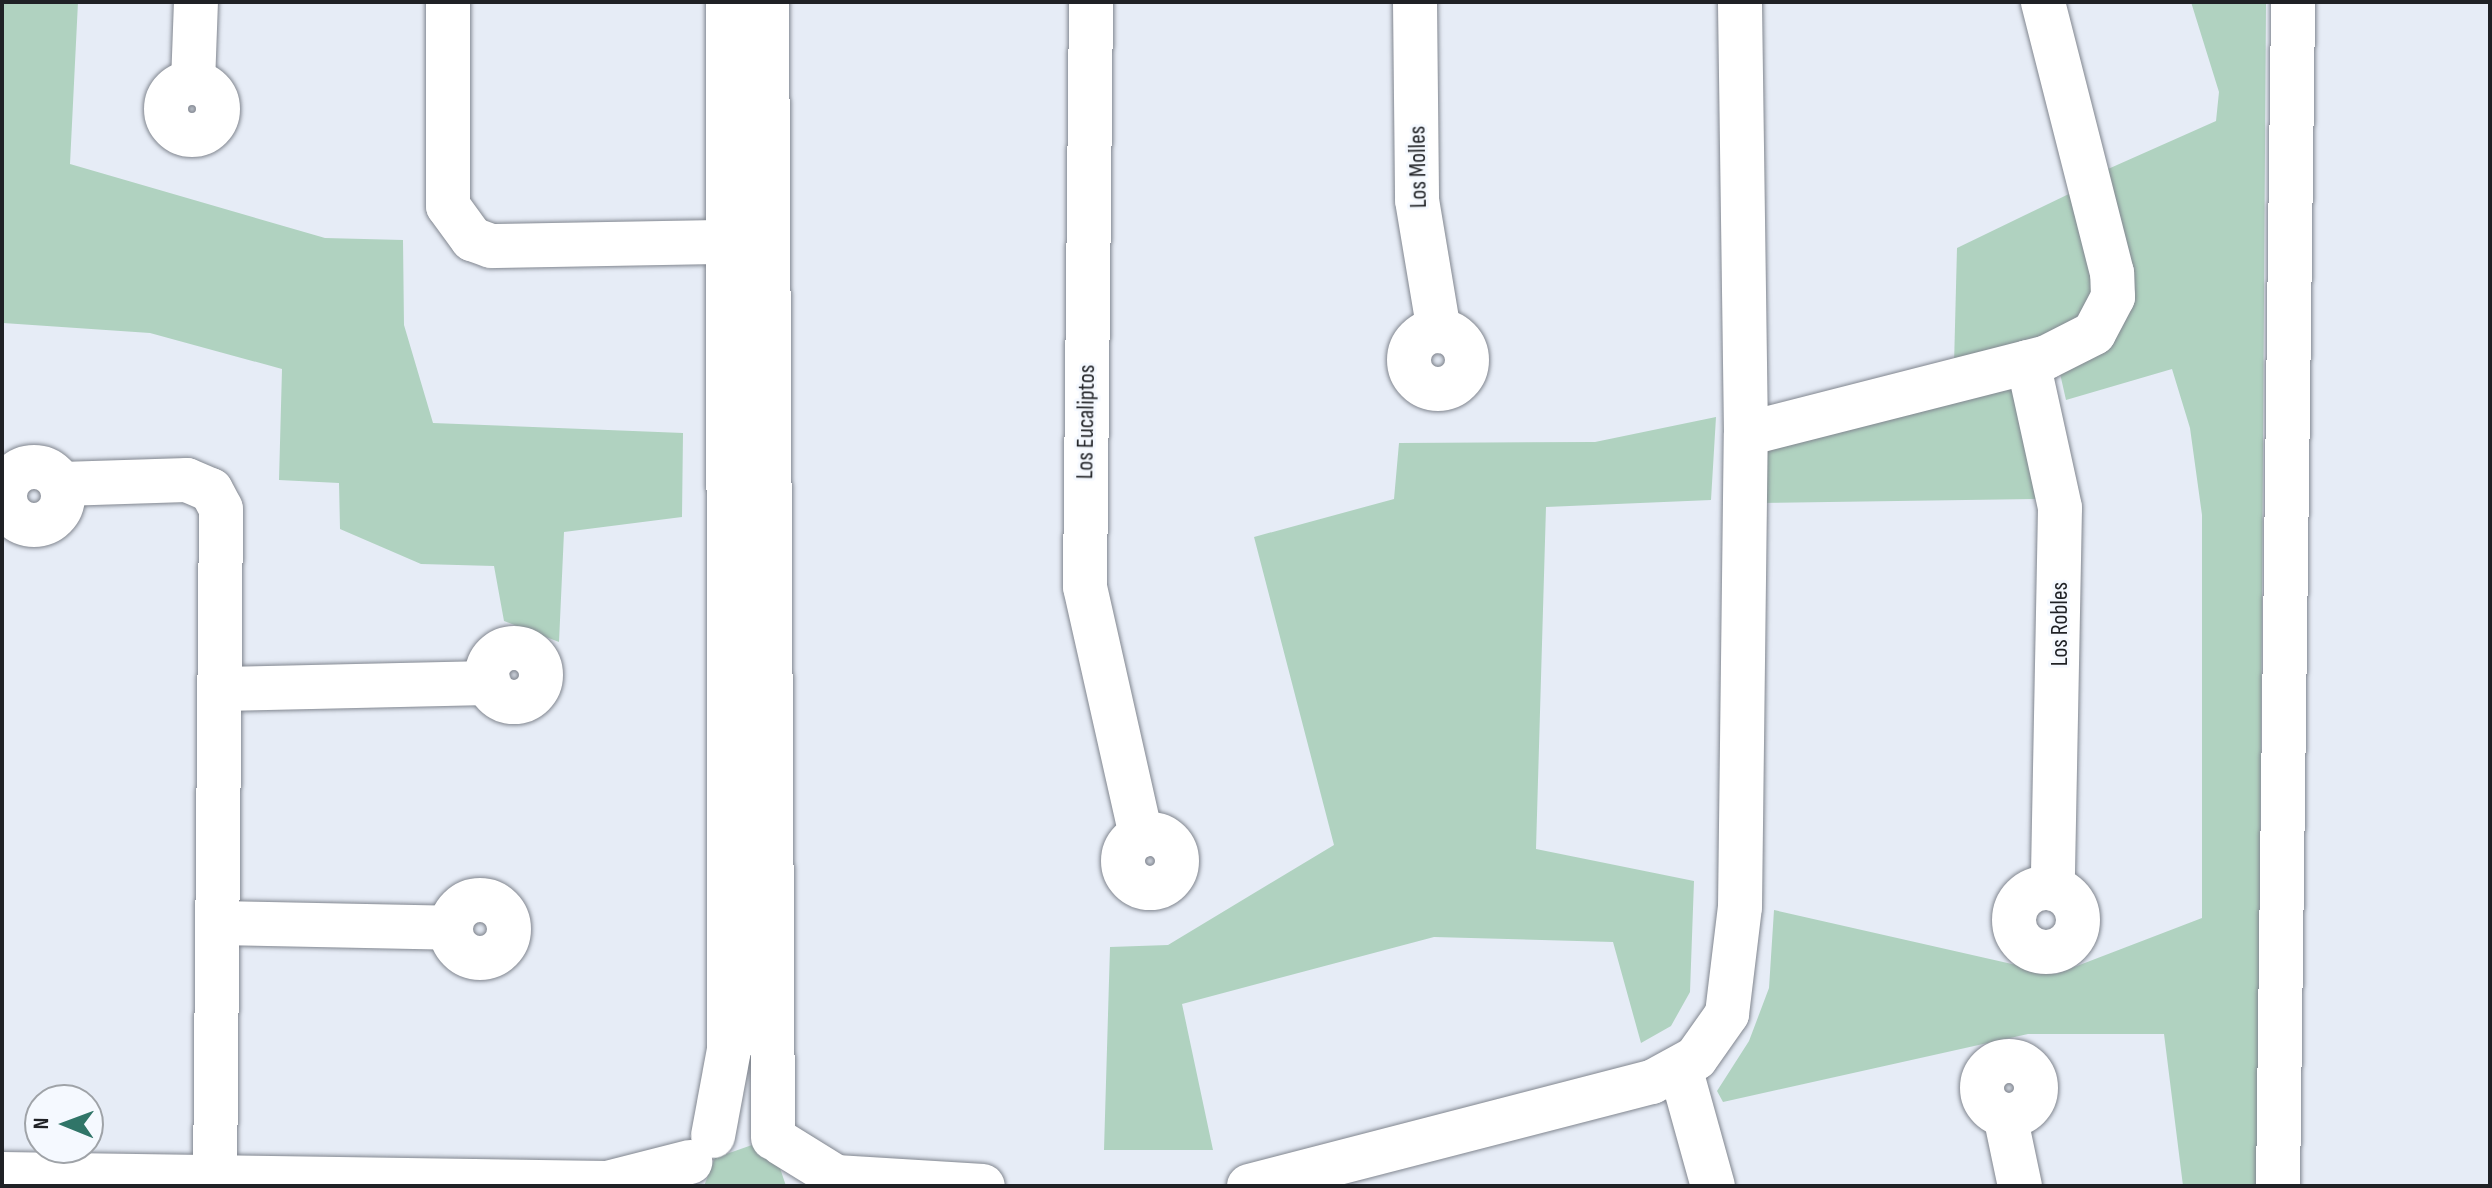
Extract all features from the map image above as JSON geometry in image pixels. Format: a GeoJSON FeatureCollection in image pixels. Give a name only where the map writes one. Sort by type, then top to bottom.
{"type":"FeatureCollection","features":[{"type":"Feature","properties":{"kind":"street"},"geometry":{"type":"LineString","coordinates":[[193,83],[196,2]]}},
{"type":"Feature","properties":{"kind":"street"},"geometry":{"type":"LineString","coordinates":[[448,2],[448,206],[472,239],[491,246],[724,242]]}},
{"type":"Feature","properties":{"kind":"street"},"geometry":{"type":"LineString","coordinates":[[696,1161],[729,1050],[724,242],[728,2]]}},
{"type":"Feature","properties":{"kind":"street"},"geometry":{"type":"LineString","coordinates":[[767,2],[777,1141],[798,1186]]}},
{"type":"Feature","properties":{"kind":"street","name":"Los Eucaliptos"},"geometry":{"type":"LineString","coordinates":[[1091,2],[1085,587],[1141,836]]}},
{"type":"Feature","properties":{"kind":"street","name":"Los Molles"},"geometry":{"type":"LineString","coordinates":[[1415,2],[1417,200],[1439,331]]}},
{"type":"Feature","properties":{"kind":"street"},"geometry":{"type":"LineString","coordinates":[[1249,1186],[1387,1170],[1681,1071],[1727,1014],[1735,974],[1746,434],[1740,2]]}},
{"type":"Feature","properties":{"kind":"street"},"geometry":{"type":"LineString","coordinates":[[1746,434],[2028,362],[2074,348],[2094,333],[2113,297],[2043,2]]}},
{"type":"Feature","properties":{"kind":"street"},"geometry":{"type":"LineString","coordinates":[[2278,1186],[2293,2]]}},
{"type":"Feature","properties":{"kind":"street","name":"Los Robles"},"geometry":{"type":"LineString","coordinates":[[2028,362],[2060,508],[2053,889]]}},
{"type":"Feature","properties":{"kind":"street"},"geometry":{"type":"LineString","coordinates":[[62,484],[187,480],[211,490],[225,537],[215,1181]]}},
{"type":"Feature","properties":{"kind":"street"},"geometry":{"type":"LineString","coordinates":[[223,689],[489,683]]}},
{"type":"Feature","properties":{"kind":"street"},"geometry":{"type":"LineString","coordinates":[[219,923],[451,928]]}},
{"type":"Feature","properties":{"kind":"street"},"geometry":{"type":"LineString","coordinates":[[1681,1071],[1713,1186]]}},
{"type":"Feature","properties":{"kind":"street"},"geometry":{"type":"LineString","coordinates":[[2005,1115],[2020,1186]]}},
{"type":"Feature","properties":{"kind":"street"},"geometry":{"type":"LineString","coordinates":[[2,1174],[215,1181],[613,1185],[696,1161],[747,1128],[777,1141],[836,1177],[862,1185],[983,1186]]}},
{"type":"Feature","properties":{"kind":"green space"},"geometry":{"type":"Polygon","coordinates":[[[2,2],[78,2],[70,164],[325,238],[403,240],[404,325],[433,423],[683,433],[682,517],[564,532],[559,642],[504,621],[494,566],[421,564],[340,529],[339,483],[279,480],[282,369],[150,333],[3,323],[2,329],[2,2]]]}},
{"type":"Feature","properties":{"kind":"green space"},"geometry":{"type":"Polygon","coordinates":[[[2191,2],[2266,2],[2258,1186],[2183,1186],[2164,1034],[2028,1034],[1723,1102],[1717,1091],[1749,1041],[1769,988],[1774,910],[2056,974],[2202,918],[2202,515],[2190,428],[2172,369],[2066,400],[2059,369],[2095,352],[2099,173],[2216,121],[2219,92],[2191,2]]]}},
{"type":"Feature","properties":{"kind":"green space"},"geometry":{"type":"Polygon","coordinates":[[[2073,192],[2100,295],[2082,323],[1954,365],[1957,248],[2073,192]]]}},
{"type":"Feature","properties":{"kind":"green space"},"geometry":{"type":"Polygon","coordinates":[[[2015,384],[2039,499],[1754,503],[1757,446],[2015,384]]]}},
{"type":"Feature","properties":{"kind":"green space"},"geometry":{"type":"Polygon","coordinates":[[[1716,417],[1711,500],[1546,507],[1536,849],[1694,881],[1690,992],[1671,1026],[1641,1043],[1613,942],[1434,937],[1182,1004],[1213,1150],[1104,1150],[1110,947],[1168,945],[1334,845],[1254,537],[1394,499],[1399,443],[1595,442],[1716,417]]]}},
{"type":"Feature","properties":{"kind":"green space"},"geometry":{"type":"Polygon","coordinates":[[[752,1145],[777,1159],[786,1186],[704,1186],[715,1158],[752,1145]]]}}]}
